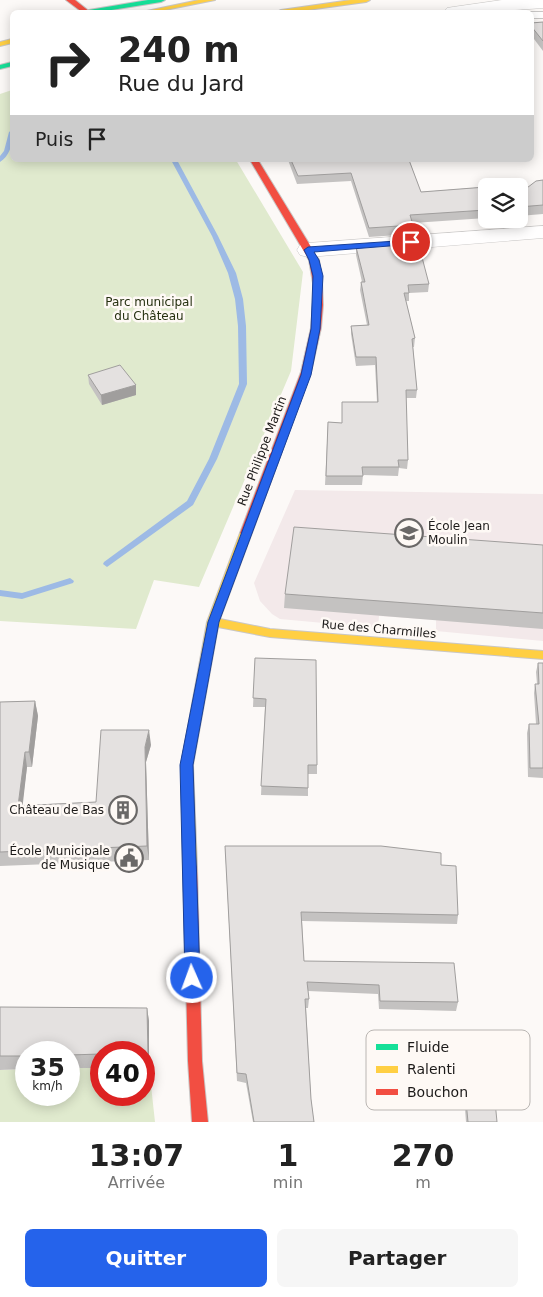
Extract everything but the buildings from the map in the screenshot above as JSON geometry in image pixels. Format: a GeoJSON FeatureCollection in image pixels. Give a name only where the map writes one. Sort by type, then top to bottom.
{"type":"FeatureCollection","features":[{"type":"Feature","properties":{"kind":"main road"},"geometry":{"type":"LineString","coordinates":[[70,0],[85,10]]}},
{"type":"Feature","properties":{"kind":"main road"},"geometry":{"type":"LineString","coordinates":[[100,10],[160,0]]}},
{"type":"Feature","properties":{"kind":"main road"},"geometry":{"type":"LineString","coordinates":[[157,10],[211,0]]}},
{"type":"Feature","properties":{"kind":"main road"},"geometry":{"type":"LineString","coordinates":[[295,10],[366,0]]}},
{"type":"Feature","properties":{"kind":"main road","name":"Rue Philippe Martin"},"geometry":{"type":"LineString","coordinates":[[200,1122],[195,1061],[187,765],[214,622],[306,375],[316,329],[318,276],[314,260],[255,162]]}},
{"type":"Feature","properties":{"kind":"main road","name":"Rue des Charmilles"},"geometry":{"type":"LineString","coordinates":[[214,622],[270,633],[543,655]]}},
{"type":"Feature","properties":{"kind":"street"},"geometry":{"type":"LineString","coordinates":[[484,10],[543,3]]}},
{"type":"Feature","properties":{"kind":"street"},"geometry":{"type":"LineString","coordinates":[[308,250],[543,232]]}},
{"type":"Feature","properties":{"kind":"shaded area","name":"École Jean Moulin"},"geometry":{"type":"Polygon","coordinates":[[[295,490],[543,494],[543,641],[436,631],[436,620],[379,616],[378,628],[280,619],[272,614],[260,601],[254,583],[295,490]]]}},
{"type":"Feature","properties":{"kind":"green space","name":"Parc municipal du Château"},"geometry":{"type":"Polygon","coordinates":[[[10,91],[10,162],[237,162],[303,272],[291,371],[199,587],[154,580],[136,629],[0,621],[0,94],[10,91]]]}},
{"type":"Feature","properties":{"kind":"green space"},"geometry":{"type":"Polygon","coordinates":[[[80,1068],[90,1068],[90,1106],[153,1106],[155,1122],[0,1122],[0,1070],[15,1069],[15,1106],[80,1106],[80,1068]]]}},
{"type":"Feature","properties":{"kind":"waterway"},"geometry":{"type":"LineString","coordinates":[[0,160],[7,151],[10,140]]}},
{"type":"Feature","properties":{"kind":"waterway"},"geometry":{"type":"LineString","coordinates":[[107,564],[190,503],[213,459],[243,384],[242,326],[239,299],[232,273],[215,236],[175,162]]}},
{"type":"Feature","properties":{"kind":"waterway"},"geometry":{"type":"LineString","coordinates":[[0,593],[22,596],[70,581]]}},
{"type":"Feature","properties":{"kind":"traffic: fast"},"geometry":{"type":"LineString","coordinates":[[101,10],[161,0]]}},
{"type":"Feature","properties":{"kind":"traffic: fast"},"geometry":{"type":"LineString","coordinates":[[0,67],[10,64]]}},
{"type":"Feature","properties":{"kind":"traffic: slow"},"geometry":{"type":"LineString","coordinates":[[157,10],[211,0]]}},
{"type":"Feature","properties":{"kind":"traffic: slow"},"geometry":{"type":"LineString","coordinates":[[295,10],[366,0]]}},
{"type":"Feature","properties":{"kind":"traffic: slow"},"geometry":{"type":"LineString","coordinates":[[0,44],[10,42]]}},
{"type":"Feature","properties":{"kind":"traffic: slow"},"geometry":{"type":"LineString","coordinates":[[190,867],[187,765],[213,622],[246,533]]}},
{"type":"Feature","properties":{"kind":"traffic: slow"},"geometry":{"type":"LineString","coordinates":[[213,622],[270,633],[543,655]]}},
{"type":"Feature","properties":{"kind":"traffic: jam"},"geometry":{"type":"LineString","coordinates":[[70,0],[83,10]]}},
{"type":"Feature","properties":{"kind":"traffic: jam"},"geometry":{"type":"LineString","coordinates":[[246,533],[306,372],[316,328],[318,305],[318,283],[314,260],[255,162]]}},
{"type":"Feature","properties":{"kind":"traffic: jam"},"geometry":{"type":"LineString","coordinates":[[190,867],[195,1061],[200,1122]]}},
{"type":"Feature","properties":{"kind":"place","name":"École Jean Moulin"},"geometry":{"type":"Point","coordinates":[409,533]}},
{"type":"Feature","properties":{"kind":"place","name":"Château de Bas"},"geometry":{"type":"Point","coordinates":[123,810]}},
{"type":"Feature","properties":{"kind":"place","name":"École Municipale de Musique"},"geometry":{"type":"Point","coordinates":[129,858]}},
{"type":"Feature","properties":{"kind":"route"},"geometry":{"type":"LineString","coordinates":[[192,978],[187,765],[214,622],[306,375],[316,329],[318,276],[314,260],[308,250],[411,242]]}}]}
